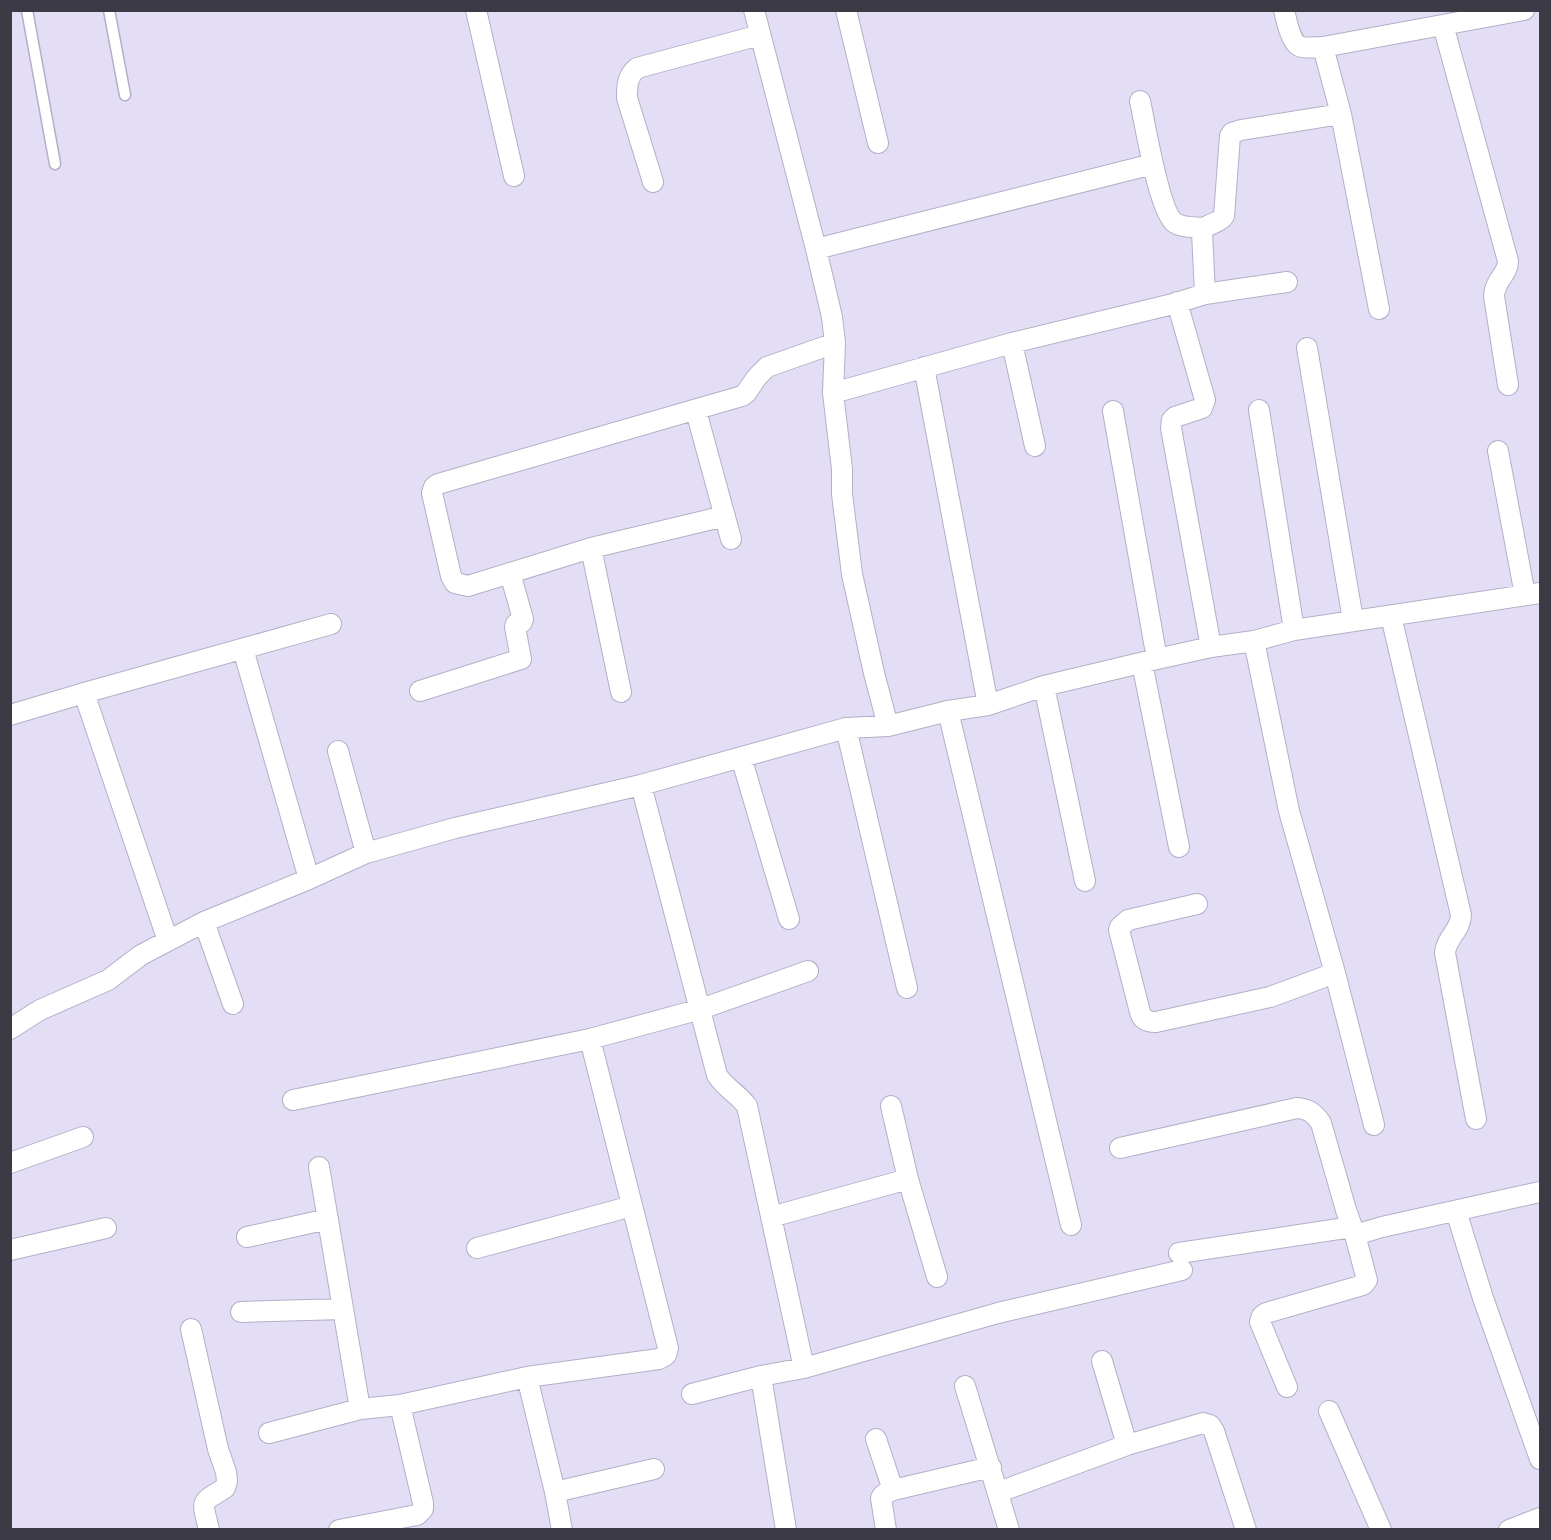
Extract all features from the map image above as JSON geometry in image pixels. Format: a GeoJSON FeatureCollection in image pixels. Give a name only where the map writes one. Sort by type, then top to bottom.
{"type":"FeatureCollection","features":[{"type":"Feature","properties":{"kind":"street"},"geometry":{"type":"LineString","coordinates":[[476,10],[514,176]]}},
{"type":"Feature","properties":{"kind":"street"},"geometry":{"type":"LineString","coordinates":[[754,10],[832,316],[835,343],[833,393],[852,574],[888,726]]}},
{"type":"Feature","properties":{"kind":"street"},"geometry":{"type":"LineString","coordinates":[[846,10],[878,143]]}},
{"type":"Feature","properties":{"kind":"street"},"geometry":{"type":"LineString","coordinates":[[1284,10],[1295,44],[1300,47],[1323,47],[1524,10]]}},
{"type":"Feature","properties":{"kind":"street"},"geometry":{"type":"LineString","coordinates":[[1443,25],[1508,261],[1507,270],[1495,285],[1494,296],[1508,385]]}},
{"type":"Feature","properties":{"kind":"street"},"geometry":{"type":"LineString","coordinates":[[653,182],[627,98],[627,87],[632,71],[760,35]]}},
{"type":"Feature","properties":{"kind":"street"},"geometry":{"type":"LineString","coordinates":[[1323,47],[1341,114],[1379,309]]}},
{"type":"Feature","properties":{"kind":"street"},"geometry":{"type":"LineString","coordinates":[[1140,101],[1153,164],[1167,212],[1172,220],[1180,225],[1203,228],[1223,219],[1224,216],[1229,141],[1232,133],[1341,114]]}},
{"type":"Feature","properties":{"kind":"street"},"geometry":{"type":"LineString","coordinates":[[816,249],[1153,164]]}},
{"type":"Feature","properties":{"kind":"street"},"geometry":{"type":"LineString","coordinates":[[1203,228],[1205,294]]}},
{"type":"Feature","properties":{"kind":"street"},"geometry":{"type":"LineString","coordinates":[[833,393],[1012,343],[1205,294],[1287,282]]}},
{"type":"Feature","properties":{"kind":"street"},"geometry":{"type":"LineString","coordinates":[[1177,302],[1205,400],[1202,408],[1175,417],[1171,428],[1211,648]]}},
{"type":"Feature","properties":{"kind":"street"},"geometry":{"type":"LineString","coordinates":[[725,516],[591,548],[468,586],[455,583],[451,576],[432,494],[434,487],[438,484],[742,396],[767,367],[835,343]]}},
{"type":"Feature","properties":{"kind":"street"},"geometry":{"type":"LineString","coordinates":[[1012,343],[1035,446]]}},
{"type":"Feature","properties":{"kind":"street"},"geometry":{"type":"LineString","coordinates":[[1307,348],[1353,620]]}},
{"type":"Feature","properties":{"kind":"street"},"geometry":{"type":"LineString","coordinates":[[924,367],[988,705]]}},
{"type":"Feature","properties":{"kind":"street"},"geometry":{"type":"LineString","coordinates":[[1258,410],[1294,630]]}},
{"type":"Feature","properties":{"kind":"street"},"geometry":{"type":"LineString","coordinates":[[696,411],[731,539]]}},
{"type":"Feature","properties":{"kind":"street"},"geometry":{"type":"LineString","coordinates":[[1113,411],[1179,848]]}},
{"type":"Feature","properties":{"kind":"street"},"geometry":{"type":"LineString","coordinates":[[10,1029],[40,1010],[108,981],[141,956],[204,922],[366,853],[455,828],[641,785],[846,728],[888,726],[948,711],[988,705],[1044,686],[1150,661],[1254,641],[1294,630],[1533,594],[1498,452]]}},
{"type":"Feature","properties":{"kind":"street"},"geometry":{"type":"LineString","coordinates":[[591,548],[621,692]]}},
{"type":"Feature","properties":{"kind":"street"},"geometry":{"type":"LineString","coordinates":[[420,691],[521,659],[515,627],[523,619],[510,573]]}},
{"type":"Feature","properties":{"kind":"street"},"geometry":{"type":"LineString","coordinates":[[1391,616],[1461,915],[1461,921],[1448,940],[1445,953],[1476,1119]]}},
{"type":"Feature","properties":{"kind":"street"},"geometry":{"type":"LineString","coordinates":[[10,715],[331,624]]}},
{"type":"Feature","properties":{"kind":"street"},"geometry":{"type":"LineString","coordinates":[[1254,641],[1289,812],[1335,973],[1374,1125]]}},
{"type":"Feature","properties":{"kind":"street"},"geometry":{"type":"LineString","coordinates":[[243,649],[309,879]]}},
{"type":"Feature","properties":{"kind":"street"},"geometry":{"type":"LineString","coordinates":[[1044,686],[1085,882]]}},
{"type":"Feature","properties":{"kind":"street"},"geometry":{"type":"LineString","coordinates":[[84,693],[168,941]]}},
{"type":"Feature","properties":{"kind":"street"},"geometry":{"type":"LineString","coordinates":[[948,711],[1071,1225]]}},
{"type":"Feature","properties":{"kind":"street"},"geometry":{"type":"LineString","coordinates":[[846,728],[907,988]]}},
{"type":"Feature","properties":{"kind":"street"},"geometry":{"type":"LineString","coordinates":[[338,751],[366,853]]}},
{"type":"Feature","properties":{"kind":"street"},"geometry":{"type":"LineString","coordinates":[[741,757],[789,919]]}},
{"type":"Feature","properties":{"kind":"street"},"geometry":{"type":"LineString","coordinates":[[641,785],[717,1075],[747,1106],[804,1368]]}},
{"type":"Feature","properties":{"kind":"street"},"geometry":{"type":"LineString","coordinates":[[1197,904],[1128,920],[1119,927],[1140,1012],[1143,1019],[1147,1021],[1156,1022],[1270,997],[1335,973]]}},
{"type":"Feature","properties":{"kind":"street"},"geometry":{"type":"LineString","coordinates":[[204,922],[233,1004]]}},
{"type":"Feature","properties":{"kind":"street"},"geometry":{"type":"LineString","coordinates":[[293,1100],[590,1039],[701,1009],[807,972]]}},
{"type":"Feature","properties":{"kind":"street"},"geometry":{"type":"LineString","coordinates":[[268,1433],[360,1409],[400,1405],[527,1377],[658,1359],[666,1355],[668,1348],[590,1039]]}},
{"type":"Feature","properties":{"kind":"street"},"geometry":{"type":"LineString","coordinates":[[891,1106],[908,1179],[937,1277]]}},
{"type":"Feature","properties":{"kind":"street"},"geometry":{"type":"LineString","coordinates":[[1120,1148],[1297,1108],[1311,1111],[1321,1123],[1367,1276],[1363,1286],[1262,1316],[1260,1322],[1287,1387]]}},
{"type":"Feature","properties":{"kind":"street"},"geometry":{"type":"LineString","coordinates":[[10,1163],[83,1137]]}},
{"type":"Feature","properties":{"kind":"street"},"geometry":{"type":"LineString","coordinates":[[319,1167],[360,1409]]}},
{"type":"Feature","properties":{"kind":"street"},"geometry":{"type":"LineString","coordinates":[[771,1217],[908,1179]]}},
{"type":"Feature","properties":{"kind":"street"},"geometry":{"type":"LineString","coordinates":[[692,1394],[761,1376],[804,1368],[1181,1261],[1382,1227],[1540,1192]]}},
{"type":"Feature","properties":{"kind":"street"},"geometry":{"type":"LineString","coordinates":[[477,1248],[632,1206]]}},
{"type":"Feature","properties":{"kind":"street"},"geometry":{"type":"LineString","coordinates":[[1456,1211],[1483,1298],[1540,1459]]}},
{"type":"Feature","properties":{"kind":"street"},"geometry":{"type":"LineString","coordinates":[[247,1237],[328,1219]]}},
{"type":"Feature","properties":{"kind":"street"},"geometry":{"type":"LineString","coordinates":[[10,1250],[106,1228]]}},
{"type":"Feature","properties":{"kind":"street"},"geometry":{"type":"LineString","coordinates":[[241,1312],[343,1309]]}},
{"type":"Feature","properties":{"kind":"street"},"geometry":{"type":"LineString","coordinates":[[191,1329],[227,1481],[225,1488],[205,1500],[203,1505],[208,1530]]}},
{"type":"Feature","properties":{"kind":"street"},"geometry":{"type":"LineString","coordinates":[[1102,1361],[1127,1445]]}},
{"type":"Feature","properties":{"kind":"street"},"geometry":{"type":"LineString","coordinates":[[761,1376],[786,1530]]}},
{"type":"Feature","properties":{"kind":"street"},"geometry":{"type":"LineString","coordinates":[[527,1377],[562,1530]]}},
{"type":"Feature","properties":{"kind":"street"},"geometry":{"type":"LineString","coordinates":[[965,1386],[1009,1530]]}},
{"type":"Feature","properties":{"kind":"street"},"geometry":{"type":"LineString","coordinates":[[339,1530],[417,1515],[423,1509],[400,1405]]}},
{"type":"Feature","properties":{"kind":"street"},"geometry":{"type":"LineString","coordinates":[[1329,1411],[1381,1530]]}},
{"type":"Feature","properties":{"kind":"street"},"geometry":{"type":"LineString","coordinates":[[999,1492],[1127,1445],[1203,1423],[1210,1425],[1214,1431],[1246,1530]]}},
{"type":"Feature","properties":{"kind":"street"},"geometry":{"type":"LineString","coordinates":[[876,1438],[893,1490]]}},
{"type":"Feature","properties":{"kind":"street"},"geometry":{"type":"LineString","coordinates":[[886,1530],[881,1498],[883,1495],[893,1490],[991,1467]]}},
{"type":"Feature","properties":{"kind":"street"},"geometry":{"type":"LineString","coordinates":[[555,1492],[654,1469]]}},
{"type":"Feature","properties":{"kind":"street"},"geometry":{"type":"LineString","coordinates":[[1509,1530],[1540,1518]]}},
{"type":"Feature","properties":{"kind":"lane"},"geometry":{"type":"LineString","coordinates":[[27,10],[55,164]]}},
{"type":"Feature","properties":{"kind":"lane"},"geometry":{"type":"LineString","coordinates":[[109,10],[125,95]]}}]}
